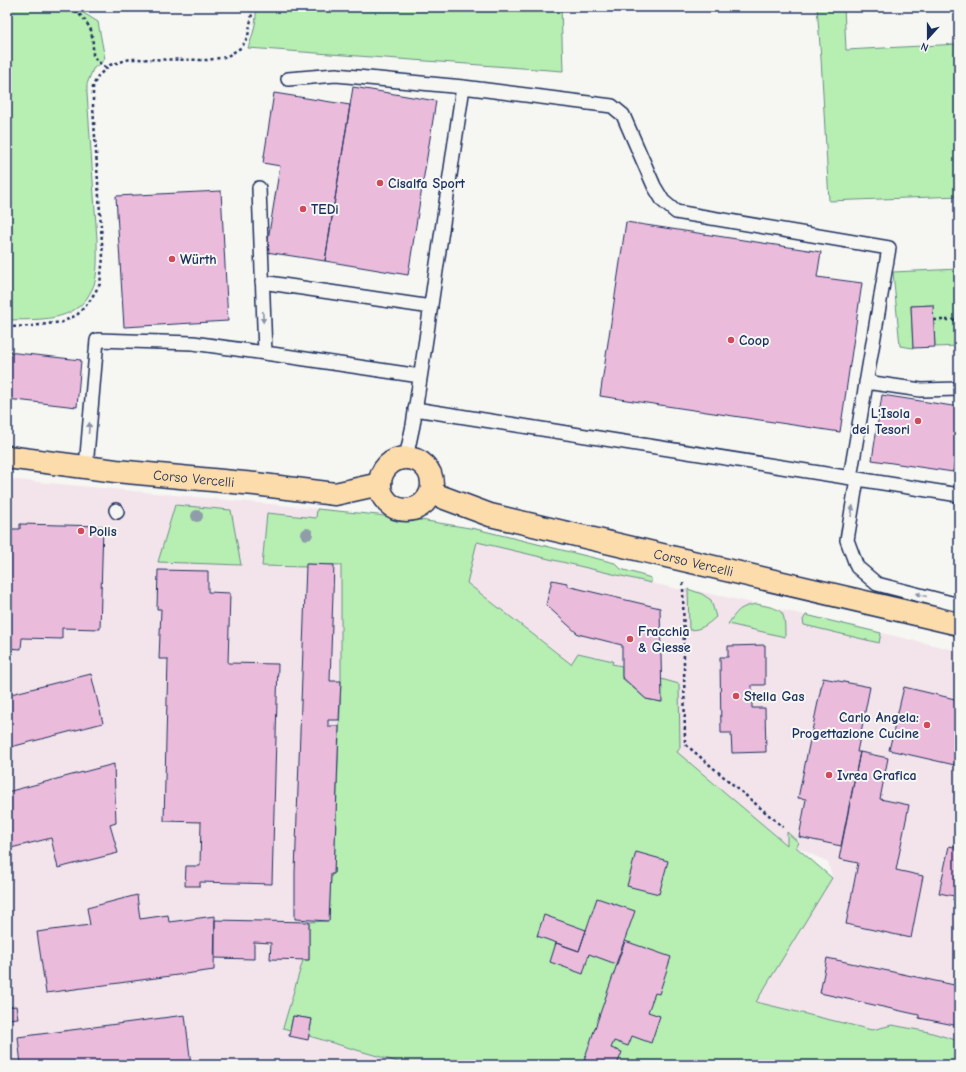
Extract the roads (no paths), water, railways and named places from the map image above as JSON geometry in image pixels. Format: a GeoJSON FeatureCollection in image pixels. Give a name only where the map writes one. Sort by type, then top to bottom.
{"type":"FeatureCollection","features":[{"type":"Feature","properties":{"kind":"main road","name":"Corso Vercelli"},"geometry":{"type":"LineString","coordinates":[[7,457],[116,471],[255,484],[334,494],[380,484]]}},
{"type":"Feature","properties":{"kind":"main road"},"geometry":{"type":"LineString","coordinates":[[406,458],[416,460],[425,465],[433,483],[431,493],[427,501],[414,510],[405,511],[390,505],[381,492],[380,484],[382,474],[388,466],[396,460],[406,458]]}},
{"type":"Feature","properties":{"kind":"main road","name":"Corso Vercelli"},"geometry":{"type":"LineString","coordinates":[[431,493],[490,515],[959,624]]}},
{"type":"Feature","properties":{"kind":"lane"},"geometry":{"type":"LineString","coordinates":[[288,79],[336,75],[463,87],[612,106],[623,115],[654,186],[663,201],[676,212],[889,248],[866,382],[847,540],[857,567],[877,584],[959,605]]}},
{"type":"Feature","properties":{"kind":"lane"},"geometry":{"type":"LineString","coordinates":[[406,458],[415,409],[463,87]]}},
{"type":"Feature","properties":{"kind":"lane"},"geometry":{"type":"LineString","coordinates":[[259,188],[265,353]]}},
{"type":"Feature","properties":{"kind":"lane"},"geometry":{"type":"LineString","coordinates":[[262,282],[430,307]]}},
{"type":"Feature","properties":{"kind":"lane"},"geometry":{"type":"LineString","coordinates":[[86,467],[97,340],[193,344],[420,376]]}},
{"type":"Feature","properties":{"kind":"lane"},"geometry":{"type":"LineString","coordinates":[[866,382],[921,390],[959,389]]}},
{"type":"Feature","properties":{"kind":"lane"},"geometry":{"type":"LineString","coordinates":[[415,409],[959,495]]}},
{"type":"Feature","properties":{"kind":"place","name":"Cisalfa Sport"},"geometry":{"type":"Point","coordinates":[380,183]}},
{"type":"Feature","properties":{"kind":"place","name":"TEDi"},"geometry":{"type":"Point","coordinates":[303,209]}},
{"type":"Feature","properties":{"kind":"place","name":"Würth"},"geometry":{"type":"Point","coordinates":[172,259]}},
{"type":"Feature","properties":{"kind":"place","name":"Coop"},"geometry":{"type":"Point","coordinates":[731,340]}},
{"type":"Feature","properties":{"kind":"place","name":"L'Isola dei Tesori"},"geometry":{"type":"Point","coordinates":[918,421]}},
{"type":"Feature","properties":{"kind":"place","name":"Polis"},"geometry":{"type":"Point","coordinates":[81,531]}},
{"type":"Feature","properties":{"kind":"place","name":"Fracchia & Giesse"},"geometry":{"type":"Point","coordinates":[630,639]}},
{"type":"Feature","properties":{"kind":"place","name":"Stella Gas"},"geometry":{"type":"Point","coordinates":[736,696]}},
{"type":"Feature","properties":{"kind":"place","name":"Carlo Angela: Progettazione Cucine"},"geometry":{"type":"Point","coordinates":[927,725]}},
{"type":"Feature","properties":{"kind":"place","name":"Ivrea Grafica"},"geometry":{"type":"Point","coordinates":[829,775]}}]}
